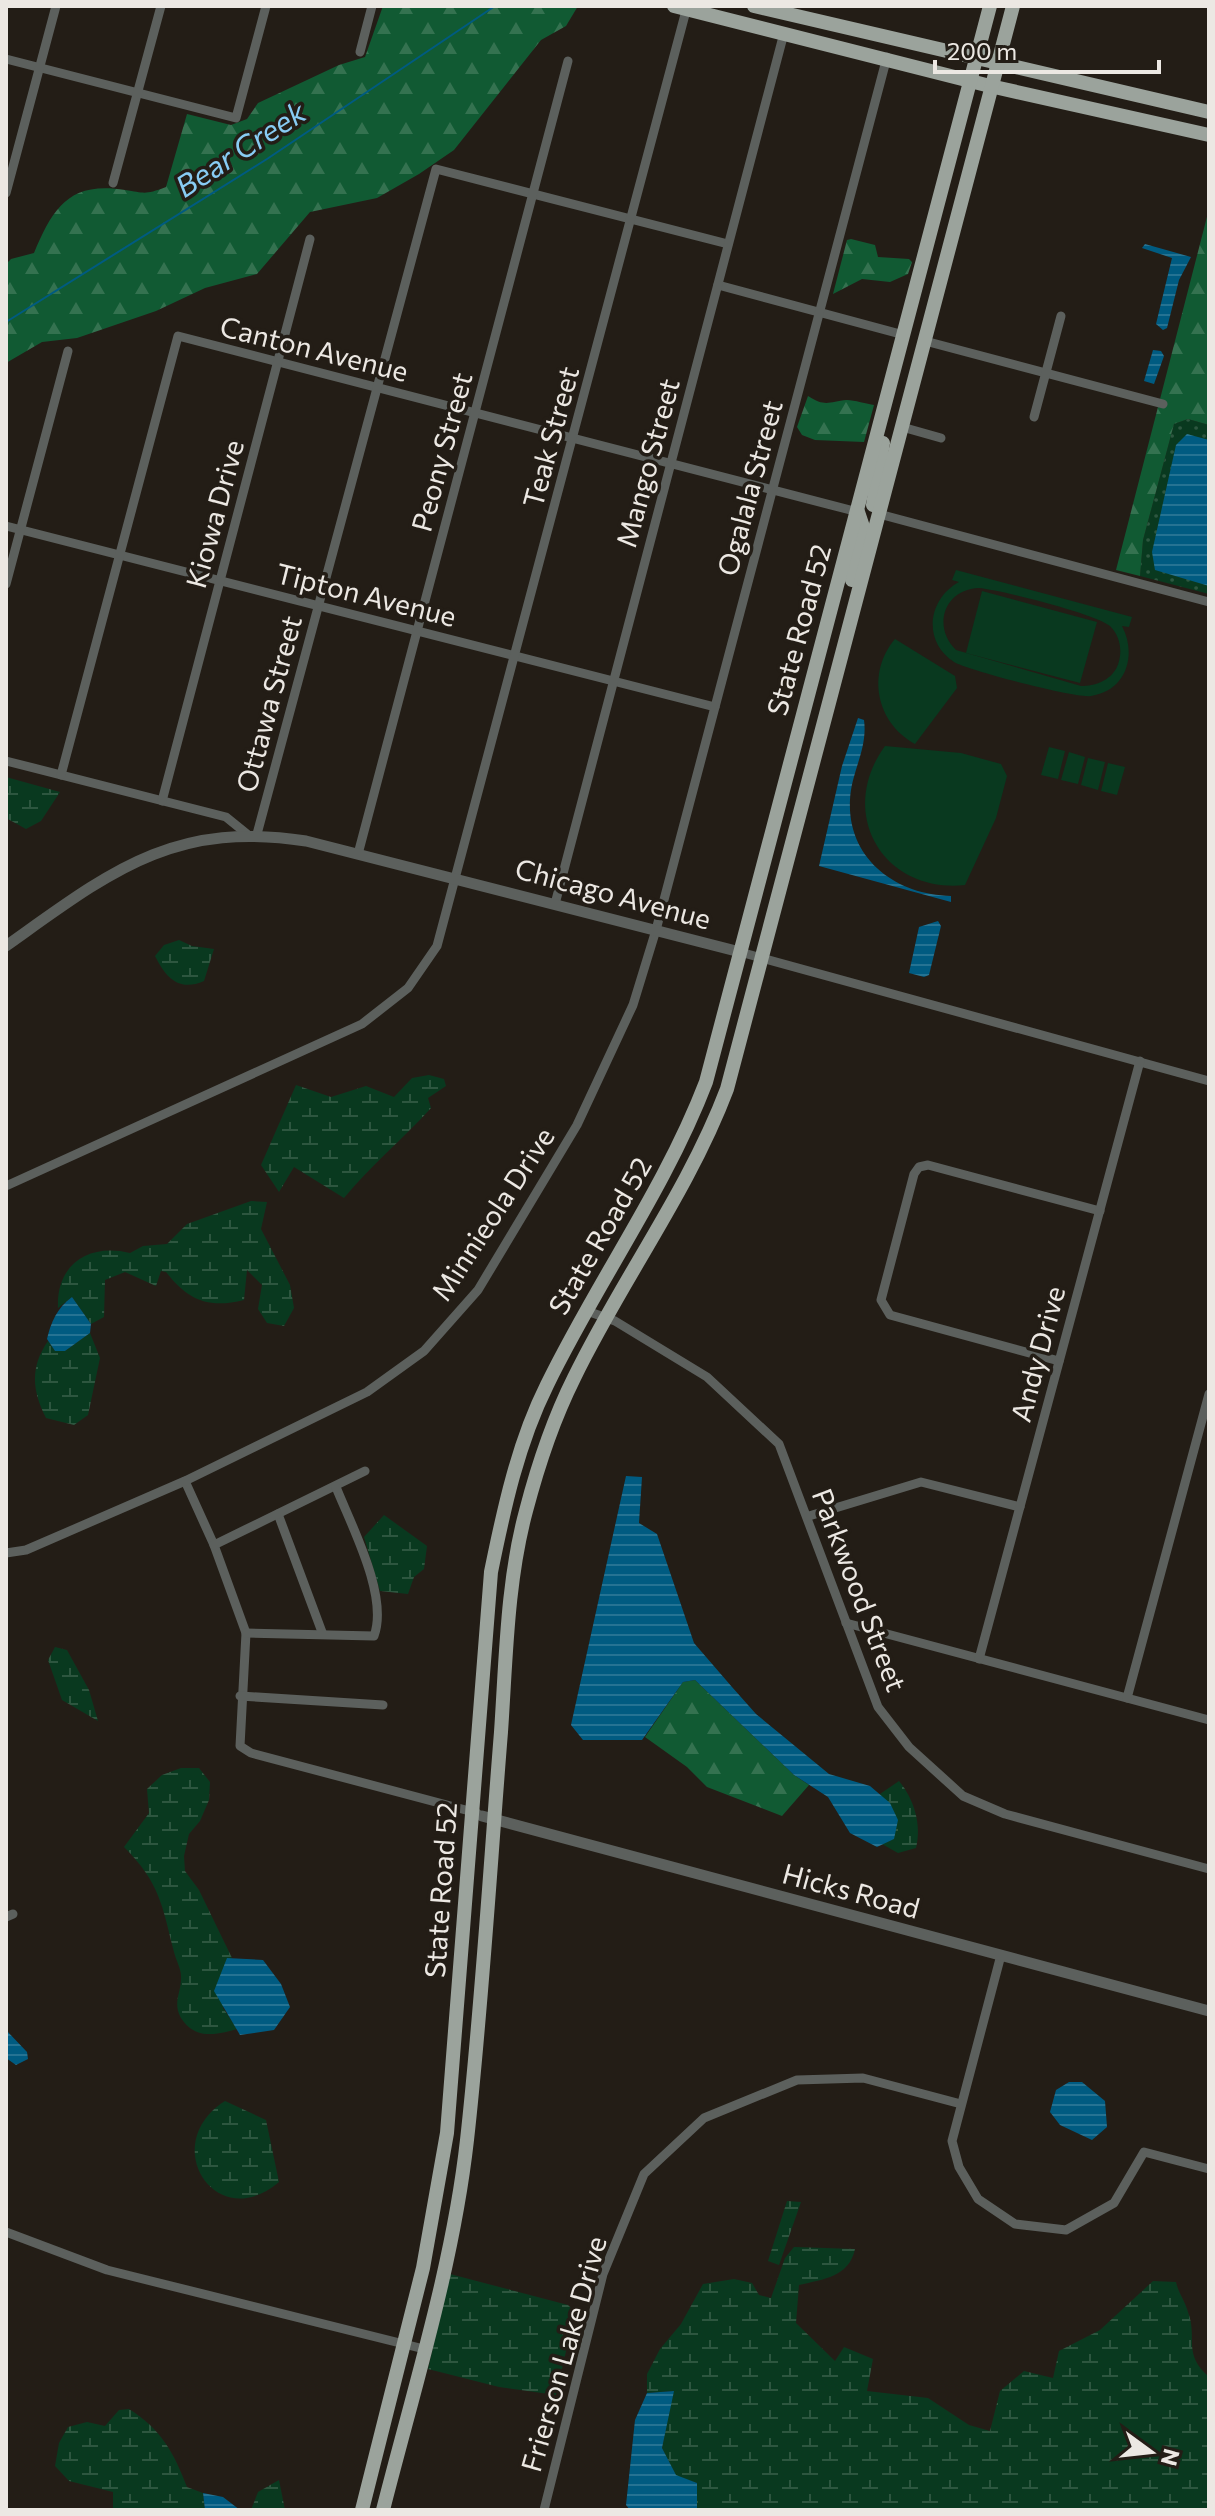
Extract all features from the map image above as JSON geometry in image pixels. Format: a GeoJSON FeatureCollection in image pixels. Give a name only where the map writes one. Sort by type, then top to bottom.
{"type":"FeatureCollection","features":[{"type":"Feature","properties":{"kind":"main road"},"geometry":{"type":"LineString","coordinates":[[754,6],[1209,112]]}},
{"type":"Feature","properties":{"kind":"main road","name":"State Road 52"},"geometry":{"type":"LineString","coordinates":[[362,2510],[433,2223],[447,2133],[483,1816],[526,1513],[548,1440],[574,1378],[707,1142],[727,1089],[967,179],[966,147],[979,83],[976,58],[990,6]]}},
{"type":"Feature","properties":{"kind":"main road","name":"State Road 52"},"geometry":{"type":"LineString","coordinates":[[383,2510],[453,2230],[467,2141],[493,1561],[527,1434],[546,1386],[687,1133],[706,1082],[925,254],[979,83],[997,63],[1013,6]]}},
{"type":"Feature","properties":{"kind":"main road"},"geometry":{"type":"LineString","coordinates":[[682,7],[979,83],[1209,135]]}},
{"type":"Feature","properties":{"kind":"main road"},"geometry":{"type":"LineString","coordinates":[[899,357],[925,341],[919,333],[918,321],[927,273],[925,254]]}},
{"type":"Feature","properties":{"kind":"main road"},"geometry":{"type":"LineString","coordinates":[[879,514],[872,501],[881,465],[887,399]]}},
{"type":"Feature","properties":{"kind":"main road"},"geometry":{"type":"LineString","coordinates":[[850,620],[846,603],[864,530],[858,512]]}},
{"type":"Feature","properties":{"kind":"main road"},"geometry":{"type":"LineString","coordinates":[[493,1561],[516,1568]]}},
{"type":"Feature","properties":{"kind":"street"},"geometry":{"type":"LineString","coordinates":[[6,193],[56,6]]}},
{"type":"Feature","properties":{"kind":"street"},"geometry":{"type":"LineString","coordinates":[[113,183],[161,6]]}},
{"type":"Feature","properties":{"kind":"street"},"geometry":{"type":"LineString","coordinates":[[6,59],[236,118],[266,6]]}},
{"type":"Feature","properties":{"kind":"street"},"geometry":{"type":"LineString","coordinates":[[360,52],[372,6]]}},
{"type":"Feature","properties":{"kind":"street","name":"Teak Street"},"geometry":{"type":"LineString","coordinates":[[6,1186],[362,1024],[408,988],[437,946],[631,219],[682,7]]}},
{"type":"Feature","properties":{"kind":"street","name":"Mango Street"},"geometry":{"type":"LineString","coordinates":[[555,904],[784,33]]}},
{"type":"Feature","properties":{"kind":"street","name":"Ogalala Street"},"geometry":{"type":"LineString","coordinates":[[656,930],[887,57]]}},
{"type":"Feature","properties":{"kind":"street","name":"Peony Street"},"geometry":{"type":"LineString","coordinates":[[358,854],[568,61]]}},
{"type":"Feature","properties":{"kind":"street","name":"Ottawa Street"},"geometry":{"type":"LineString","coordinates":[[252,834],[318,606],[436,169],[533,194]]}},
{"type":"Feature","properties":{"kind":"street"},"geometry":{"type":"LineString","coordinates":[[533,194],[728,244]]}},
{"type":"Feature","properties":{"kind":"street","name":"Kiowa Drive"},"geometry":{"type":"LineString","coordinates":[[162,801],[310,239]]}},
{"type":"Feature","properties":{"kind":"street"},"geometry":{"type":"LineString","coordinates":[[718,285],[904,335]]}},
{"type":"Feature","properties":{"kind":"street"},"geometry":{"type":"LineString","coordinates":[[1034,417],[1061,316]]}},
{"type":"Feature","properties":{"kind":"street","name":"Canton Avenue"},"geometry":{"type":"LineString","coordinates":[[119,555],[178,336],[858,512]]}},
{"type":"Feature","properties":{"kind":"street"},"geometry":{"type":"LineString","coordinates":[[925,341],[1163,404]]}},
{"type":"Feature","properties":{"kind":"street"},"geometry":{"type":"LineString","coordinates":[[6,584],[68,351]]}},
{"type":"Feature","properties":{"kind":"street"},"geometry":{"type":"LineString","coordinates":[[902,427],[941,438]]}},
{"type":"Feature","properties":{"kind":"street"},"geometry":{"type":"LineString","coordinates":[[879,514],[1209,602]]}},
{"type":"Feature","properties":{"kind":"street","name":"Tipton Avenue"},"geometry":{"type":"LineString","coordinates":[[6,526],[715,707]]}},
{"type":"Feature","properties":{"kind":"street"},"geometry":{"type":"LineString","coordinates":[[61,775],[119,555]]}},
{"type":"Feature","properties":{"kind":"street","name":"Chicago Avenue"},"geometry":{"type":"LineString","coordinates":[[6,761],[226,817],[252,834],[358,854],[457,878],[763,958],[1209,1081]]}},
{"type":"Feature","properties":{"kind":"street"},"geometry":{"type":"LineString","coordinates":[[6,946],[134,859],[184,842],[252,834]]}},
{"type":"Feature","properties":{"kind":"street","name":"Minnieola Drive"},"geometry":{"type":"LineString","coordinates":[[6,1553],[26,1550],[185,1481],[367,1392],[424,1351],[478,1290],[577,1125],[633,1005],[656,930]]}},
{"type":"Feature","properties":{"kind":"street","name":"Andy Drive"},"geometry":{"type":"LineString","coordinates":[[979,1659],[1140,1061]]}},
{"type":"Feature","properties":{"kind":"street"},"geometry":{"type":"LineString","coordinates":[[1059,1361],[890,1315],[884,1308],[881,1300],[914,1174],[919,1167],[928,1165],[1100,1211]]}},
{"type":"Feature","properties":{"kind":"street","name":"Parkwood Street"},"geometry":{"type":"LineString","coordinates":[[587,1311],[608,1318],[707,1377],[779,1444],[809,1516],[878,1707],[909,1747],[963,1796],[1005,1814],[1209,1869]]}},
{"type":"Feature","properties":{"kind":"street"},"geometry":{"type":"LineString","coordinates":[[1127,1698],[1209,1394]]}},
{"type":"Feature","properties":{"kind":"street"},"geometry":{"type":"LineString","coordinates":[[214,1545],[365,1471]]}},
{"type":"Feature","properties":{"kind":"street"},"geometry":{"type":"LineString","coordinates":[[185,1481],[214,1545],[246,1633],[240,1696],[240,1746],[251,1753],[483,1816]]}},
{"type":"Feature","properties":{"kind":"street"},"geometry":{"type":"LineString","coordinates":[[809,1516],[921,1482],[1020,1507]]}},
{"type":"Feature","properties":{"kind":"street"},"geometry":{"type":"LineString","coordinates":[[246,1633],[322,1632],[374,1636],[378,1626],[375,1588],[336,1487]]}},
{"type":"Feature","properties":{"kind":"street"},"geometry":{"type":"LineString","coordinates":[[278,1514],[322,1632]]}},
{"type":"Feature","properties":{"kind":"street"},"geometry":{"type":"LineString","coordinates":[[846,1623],[1209,1720]]}},
{"type":"Feature","properties":{"kind":"street"},"geometry":{"type":"LineString","coordinates":[[240,1696],[383,1705]]}},
{"type":"Feature","properties":{"kind":"street","name":"Hicks Road"},"geometry":{"type":"LineString","coordinates":[[483,1816],[1209,2011]]}},
{"type":"Feature","properties":{"kind":"street"},"geometry":{"type":"LineString","coordinates":[[1001,1955],[952,2141],[959,2167],[978,2199],[1015,2224],[1066,2230],[1114,2203],[1144,2152],[1209,2169]]}},
{"type":"Feature","properties":{"kind":"street","name":"Frierson Lake Drive"},"geometry":{"type":"LineString","coordinates":[[544,2510],[603,2274],[644,2174],[704,2118],[797,2080],[863,2078],[961,2104]]}},
{"type":"Feature","properties":{"kind":"street"},"geometry":{"type":"LineString","coordinates":[[6,2232],[107,2270],[424,2349]]}},
{"type":"Feature","properties":{"kind":"green space"},"geometry":{"type":"Polygon","coordinates":[[[383,6],[578,6],[566,26],[541,40],[454,150],[419,174],[377,198],[310,212],[257,274],[205,288],[156,311],[77,338],[42,342],[6,363],[6,264],[11,259],[34,253],[48,223],[66,201],[90,190],[106,188],[145,193],[166,187],[187,114],[231,125],[247,119],[258,103],[339,65],[365,57],[383,6]]]}},
{"type":"Feature","properties":{"kind":"green space"},"geometry":{"type":"Polygon","coordinates":[[[1209,209],[1209,425],[1188,419],[1174,424],[1143,540],[1140,576],[1116,570],[1209,209]]]}},
{"type":"Feature","properties":{"kind":"green space"},"geometry":{"type":"Polygon","coordinates":[[[847,240],[875,245],[878,257],[909,259],[912,262],[908,274],[890,282],[862,279],[833,294],[847,240]]]}},
{"type":"Feature","properties":{"kind":"green space"},"geometry":{"type":"Polygon","coordinates":[[[808,396],[824,403],[847,400],[874,405],[864,442],[815,440],[802,435],[797,427],[808,396]]]}},
{"type":"Feature","properties":{"kind":"green space"},"geometry":{"type":"Polygon","coordinates":[[[1188,419],[1209,425],[1209,594],[1140,576],[1143,540],[1174,424],[1188,419]]]}},
{"type":"Feature","properties":{"kind":"green space"},"geometry":{"type":"Polygon","coordinates":[[[956,570],[1132,617],[1129,627],[1122,626],[1129,648],[1126,670],[1113,687],[1103,693],[1082,696],[1022,683],[954,662],[937,643],[933,632],[935,609],[949,589],[959,582],[952,580],[956,570]],[[967,590],[950,602],[945,611],[945,631],[956,650],[1081,686],[1102,682],[1114,672],[1119,662],[1120,645],[1110,626],[1068,609],[990,590],[967,590]]]}},
{"type":"Feature","properties":{"kind":"green space"},"geometry":{"type":"Polygon","coordinates":[[[982,591],[1097,622],[1080,683],[966,653],[982,591]]]}},
{"type":"Feature","properties":{"kind":"green space"},"geometry":{"type":"Polygon","coordinates":[[[895,639],[955,676],[957,688],[915,744],[891,724],[880,696],[880,667],[895,639]]]}},
{"type":"Feature","properties":{"kind":"green space"},"geometry":{"type":"Polygon","coordinates":[[[885,746],[961,753],[1001,764],[1007,776],[996,818],[965,885],[936,884],[911,876],[891,863],[876,844],[867,822],[865,797],[871,772],[885,746]]]}},
{"type":"Feature","properties":{"kind":"green space"},"geometry":{"type":"Polygon","coordinates":[[[1049,747],[1065,751],[1058,779],[1041,775],[1049,747]]]}},
{"type":"Feature","properties":{"kind":"green space"},"geometry":{"type":"Polygon","coordinates":[[[1069,752],[1085,757],[1078,784],[1061,780],[1069,752]]]}},
{"type":"Feature","properties":{"kind":"green space"},"geometry":{"type":"Polygon","coordinates":[[[1088,758],[1105,762],[1098,790],[1081,785],[1088,758]]]}},
{"type":"Feature","properties":{"kind":"green space"},"geometry":{"type":"Polygon","coordinates":[[[1108,763],[1125,767],[1117,795],[1101,791],[1108,763]]]}},
{"type":"Feature","properties":{"kind":"green space"},"geometry":{"type":"Polygon","coordinates":[[[6,777],[60,792],[41,821],[26,829],[6,818],[6,777]]]}},
{"type":"Feature","properties":{"kind":"green space"},"geometry":{"type":"Polygon","coordinates":[[[179,940],[192,946],[214,949],[204,981],[180,984],[159,964],[155,956],[164,945],[179,940]]]}},
{"type":"Feature","properties":{"kind":"green space"},"geometry":{"type":"Polygon","coordinates":[[[429,1075],[444,1079],[446,1086],[428,1098],[431,1108],[344,1198],[294,1167],[279,1192],[261,1165],[296,1085],[331,1097],[366,1086],[394,1097],[412,1078],[429,1075]]]}},
{"type":"Feature","properties":{"kind":"green space"},"geometry":{"type":"Polygon","coordinates":[[[251,1201],[267,1202],[261,1229],[290,1285],[294,1308],[284,1326],[267,1323],[258,1309],[262,1285],[247,1270],[244,1300],[231,1303],[209,1302],[191,1296],[166,1272],[161,1271],[156,1286],[125,1272],[105,1280],[104,1317],[91,1324],[72,1297],[58,1308],[63,1279],[78,1260],[101,1251],[130,1253],[143,1246],[167,1244],[187,1224],[251,1201]]]}},
{"type":"Feature","properties":{"kind":"green space"},"geometry":{"type":"Polygon","coordinates":[[[90,1333],[100,1358],[88,1415],[74,1425],[46,1418],[35,1379],[42,1351],[48,1341],[55,1351],[65,1351],[90,1333]]]}},
{"type":"Feature","properties":{"kind":"green space"},"geometry":{"type":"Polygon","coordinates":[[[384,1515],[427,1546],[424,1569],[414,1577],[408,1594],[380,1591],[364,1537],[384,1515]]]}},
{"type":"Feature","properties":{"kind":"green space"},"geometry":{"type":"Polygon","coordinates":[[[55,1647],[67,1650],[89,1690],[98,1721],[62,1700],[48,1660],[55,1647]]]}},
{"type":"Feature","properties":{"kind":"green space"},"geometry":{"type":"Polygon","coordinates":[[[695,1680],[794,1775],[809,1785],[782,1816],[707,1787],[687,1767],[645,1737],[683,1682],[695,1680]]]}},
{"type":"Feature","properties":{"kind":"green space"},"geometry":{"type":"Polygon","coordinates":[[[181,1768],[199,1768],[210,1782],[209,1800],[200,1821],[189,1834],[184,1856],[185,1871],[199,1890],[232,1958],[227,1958],[223,2008],[237,2029],[214,2034],[193,2030],[178,2012],[181,1973],[158,1895],[145,1872],[124,1847],[149,1813],[147,1789],[162,1775],[181,1768]]]}},
{"type":"Feature","properties":{"kind":"green space"},"geometry":{"type":"Polygon","coordinates":[[[899,1781],[913,1804],[918,1839],[916,1848],[898,1853],[882,1844],[894,1839],[880,1794],[899,1781]]]}},
{"type":"Feature","properties":{"kind":"green space"},"geometry":{"type":"Polygon","coordinates":[[[225,2101],[266,2120],[279,2182],[256,2196],[234,2198],[216,2191],[203,2178],[196,2160],[196,2139],[205,2119],[225,2101]]]}},
{"type":"Feature","properties":{"kind":"green space"},"geometry":{"type":"Polygon","coordinates":[[[787,2201],[801,2202],[779,2265],[768,2261],[787,2201]]]}},
{"type":"Feature","properties":{"kind":"green space"},"geometry":{"type":"Polygon","coordinates":[[[794,2247],[855,2249],[841,2271],[799,2285],[796,2323],[835,2361],[844,2347],[873,2359],[867,2391],[928,2398],[969,2425],[990,2431],[1000,2391],[1024,2371],[1053,2378],[1059,2351],[1100,2330],[1153,2281],[1176,2282],[1191,2322],[1193,2353],[1209,2377],[1209,2510],[697,2510],[697,2483],[676,2476],[662,2448],[673,2391],[647,2393],[647,2374],[660,2349],[681,2324],[703,2284],[734,2279],[752,2283],[759,2295],[771,2298],[785,2258],[794,2247]]]}},
{"type":"Feature","properties":{"kind":"green space"},"geometry":{"type":"Polygon","coordinates":[[[450,2274],[568,2305],[575,2312],[556,2395],[499,2387],[428,2369],[450,2274]]]}},
{"type":"Feature","properties":{"kind":"green space"},"geometry":{"type":"Polygon","coordinates":[[[129,2409],[150,2425],[165,2443],[187,2487],[203,2493],[205,2510],[113,2510],[113,2492],[69,2481],[55,2466],[59,2443],[68,2427],[87,2422],[105,2426],[119,2410],[129,2409]]]}},
{"type":"Feature","properties":{"kind":"green space"},"geometry":{"type":"Polygon","coordinates":[[[279,2480],[285,2510],[251,2510],[258,2492],[279,2480]]]}},
{"type":"Feature","properties":{"kind":"water"},"geometry":{"type":"Polygon","coordinates":[[[1145,244],[1191,257],[1179,280],[1167,328],[1163,330],[1156,324],[1172,258],[1142,248],[1145,244]]]}},
{"type":"Feature","properties":{"kind":"water"},"geometry":{"type":"Polygon","coordinates":[[[1153,350],[1161,351],[1164,356],[1154,384],[1144,381],[1153,350]]]}},
{"type":"Feature","properties":{"kind":"water"},"geometry":{"type":"Polygon","coordinates":[[[1187,434],[1209,440],[1209,586],[1155,570],[1152,552],[1176,445],[1187,434]]]}},
{"type":"Feature","properties":{"kind":"water"},"geometry":{"type":"Polygon","coordinates":[[[858,718],[864,720],[865,731],[850,800],[851,821],[857,840],[866,856],[894,881],[931,894],[951,896],[951,902],[819,866],[842,766],[858,718]]]}},
{"type":"Feature","properties":{"kind":"water"},"geometry":{"type":"Polygon","coordinates":[[[938,921],[941,926],[929,975],[924,977],[909,973],[919,927],[938,921]]]}},
{"type":"Feature","properties":{"kind":"water"},"geometry":{"type":"Polygon","coordinates":[[[72,1297],[91,1324],[90,1333],[65,1351],[55,1351],[47,1339],[53,1321],[72,1297]]]}},
{"type":"Feature","properties":{"kind":"water"},"geometry":{"type":"Polygon","coordinates":[[[626,1476],[642,1477],[639,1523],[657,1534],[694,1643],[756,1714],[829,1774],[870,1786],[890,1803],[898,1820],[894,1839],[877,1847],[850,1833],[828,1797],[794,1775],[695,1680],[683,1682],[642,1740],[583,1740],[571,1725],[626,1476]]]}},
{"type":"Feature","properties":{"kind":"water"},"geometry":{"type":"Polygon","coordinates":[[[227,1958],[263,1960],[281,1984],[290,2007],[274,2030],[240,2035],[214,1991],[227,1958]]]}},
{"type":"Feature","properties":{"kind":"water"},"geometry":{"type":"Polygon","coordinates":[[[6,2030],[27,2052],[28,2059],[16,2065],[6,2058],[6,2030]]]}},
{"type":"Feature","properties":{"kind":"water"},"geometry":{"type":"Polygon","coordinates":[[[1069,2082],[1082,2082],[1105,2101],[1107,2127],[1092,2140],[1060,2125],[1050,2112],[1056,2090],[1069,2082]]]}},
{"type":"Feature","properties":{"kind":"water"},"geometry":{"type":"Polygon","coordinates":[[[674,2391],[662,2448],[676,2475],[697,2483],[697,2510],[630,2510],[626,2505],[635,2420],[647,2393],[674,2391]]]}},
{"type":"Feature","properties":{"kind":"water"},"geometry":{"type":"Polygon","coordinates":[[[203,2493],[223,2497],[240,2510],[205,2510],[203,2493]]]}},
{"type":"Feature","properties":{"kind":"waterway","name":"Bear Creek"},"geometry":{"type":"LineString","coordinates":[[6,322],[267,159],[495,6]]}}]}
